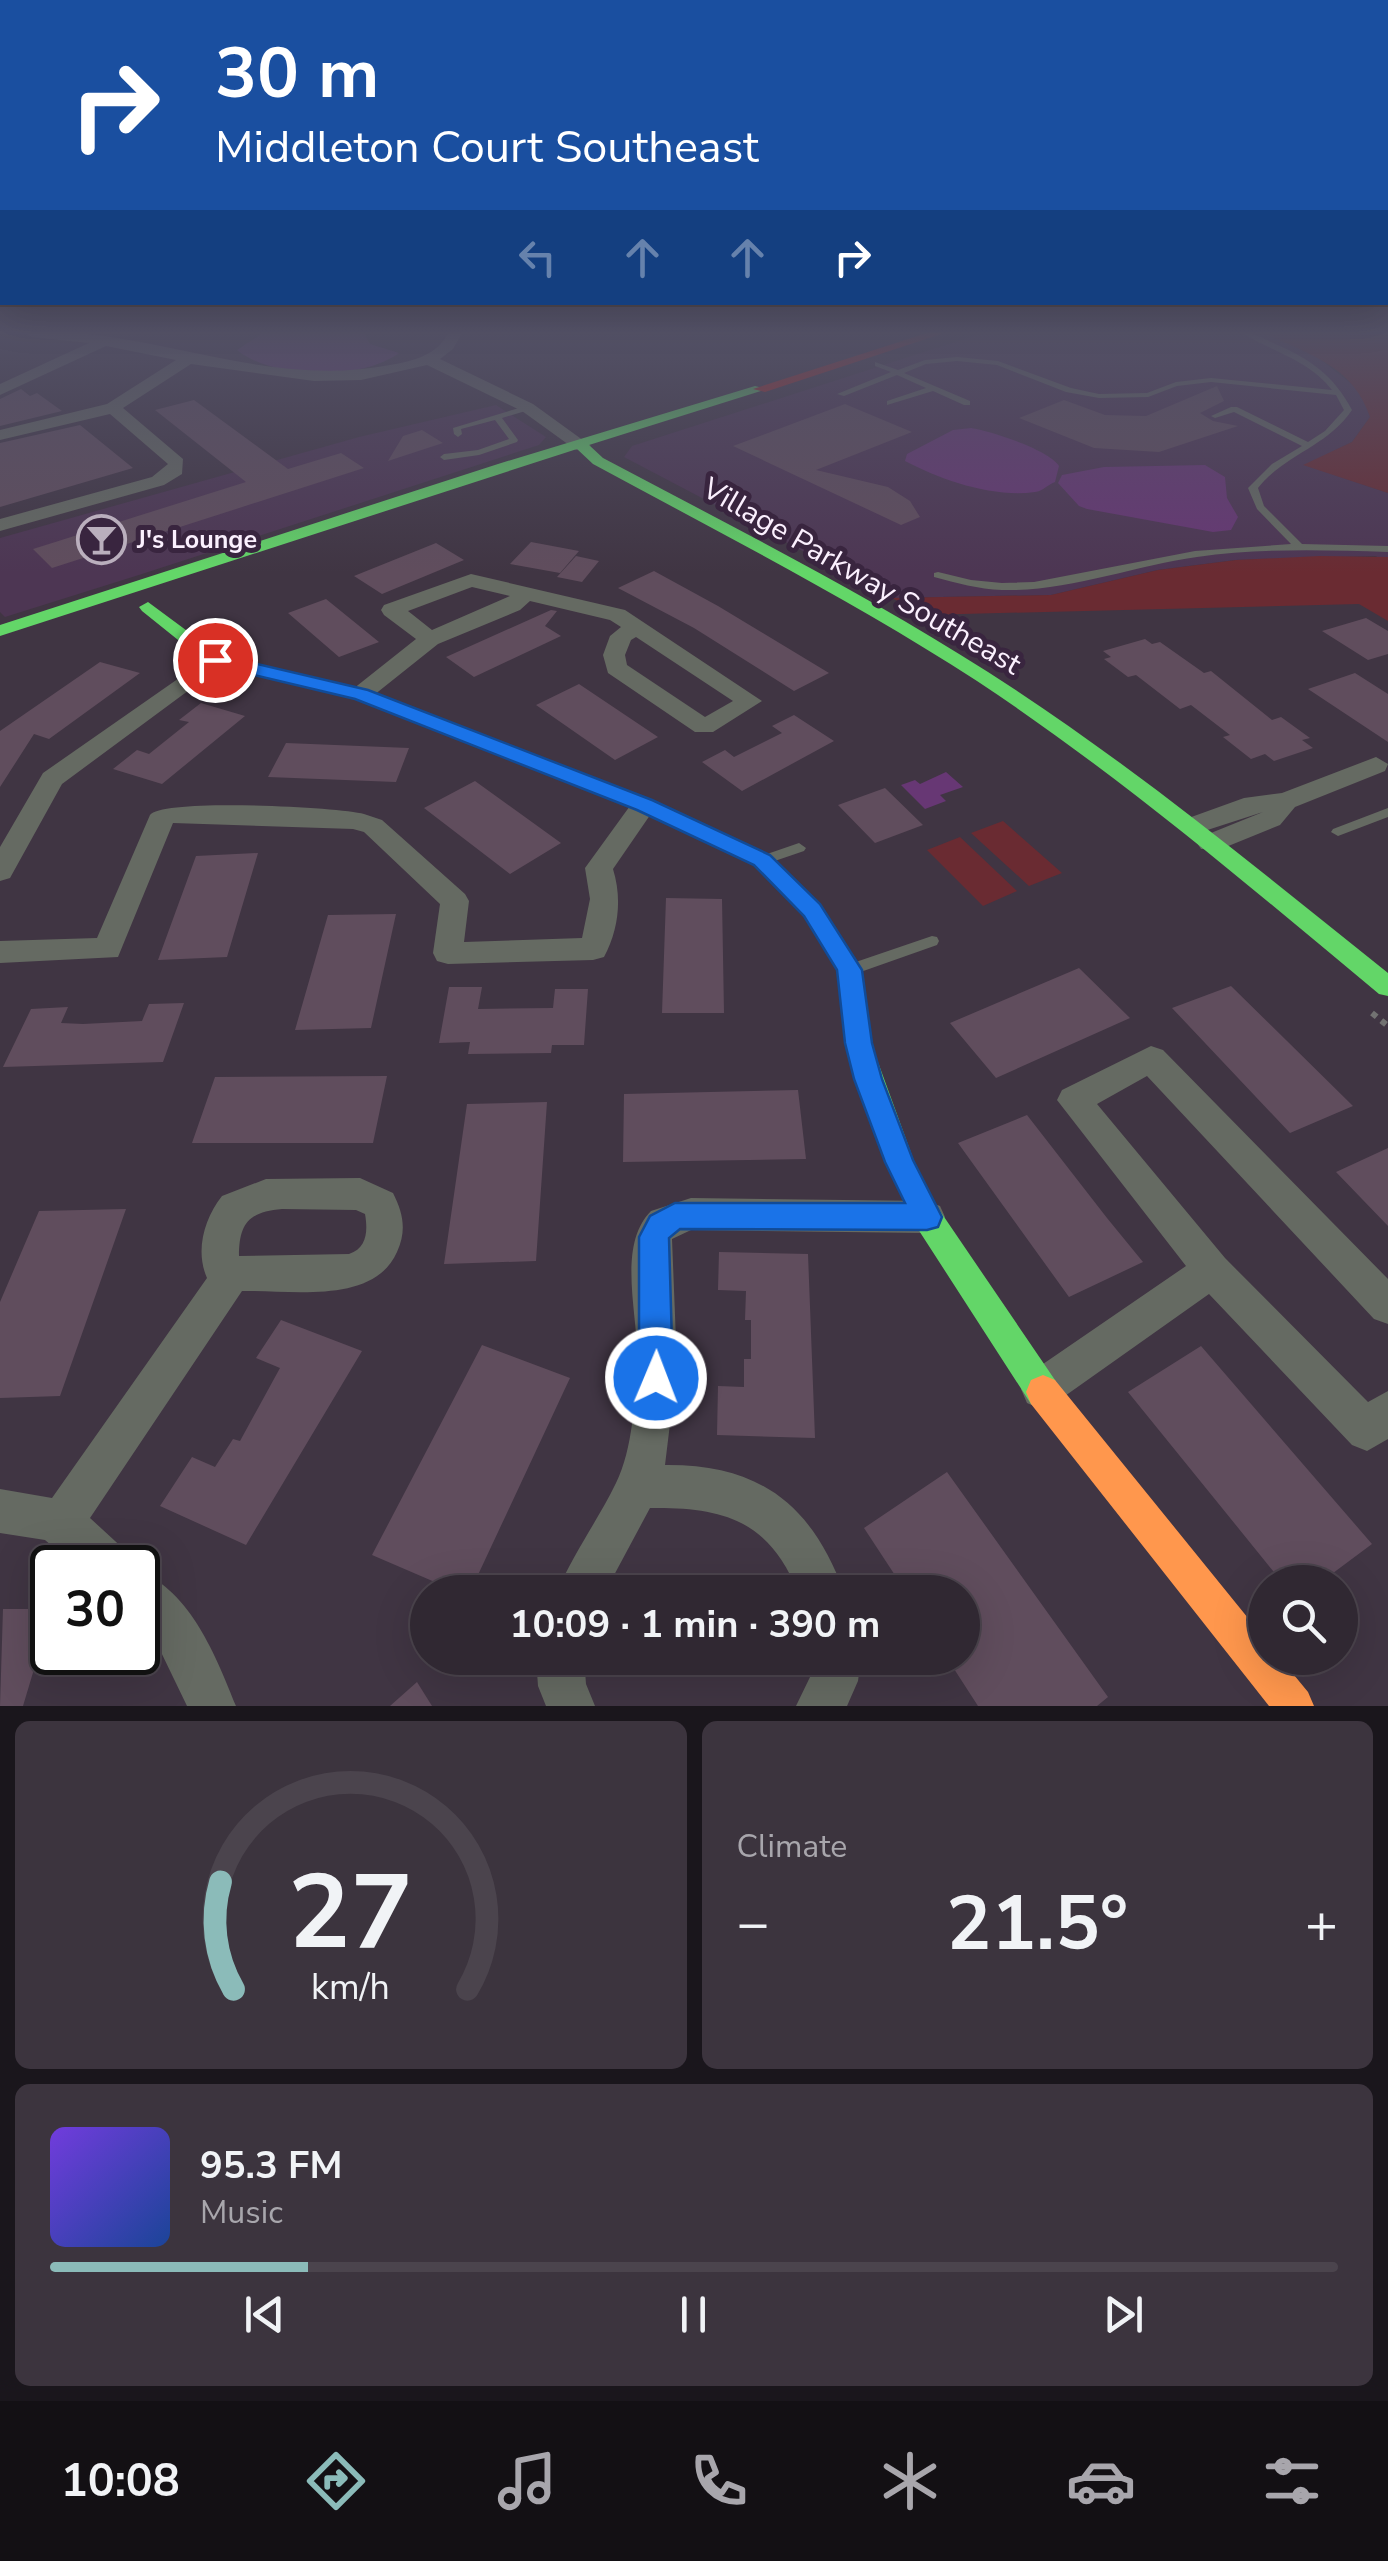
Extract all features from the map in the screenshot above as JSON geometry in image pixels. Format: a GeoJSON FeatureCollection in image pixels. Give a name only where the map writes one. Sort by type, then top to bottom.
{"type":"FeatureCollection","features":[{"type":"Feature","properties":{"kind":"street"},"geometry":{"type":"LineString","coordinates":[[0,434],[92,413]]}},
{"type":"Feature","properties":{"kind":"street"},"geometry":{"type":"LineString","coordinates":[[0,525],[158,481],[176,470],[178,463],[118,413]]}},
{"type":"Feature","properties":{"kind":"street","name":"Village Parkway Southeast"},"geometry":{"type":"LineString","coordinates":[[535,413],[598,461],[924,639],[1021,702],[1201,835],[1388,988]]}},
{"type":"Feature","properties":{"kind":"street"},"geometry":{"type":"LineString","coordinates":[[687,413],[582,446],[139,610],[215,660],[361,694],[644,805],[762,860],[812,910],[850,970],[858,1043],[868,1079],[900,1162],[927,1217],[1041,1389],[1294,1706]]}},
{"type":"Feature","properties":{"kind":"street"},"geometry":{"type":"LineString","coordinates":[[0,632],[236,554],[495,453],[582,446]]}},
{"type":"Feature","properties":{"kind":"street"},"geometry":{"type":"LineString","coordinates":[[430,639],[392,610],[471,580],[617,615],[638,628],[750,701],[704,727],[616,668],[614,654],[621,636],[638,628]]}},
{"type":"Feature","properties":{"kind":"street"},"geometry":{"type":"LineString","coordinates":[[361,694],[430,639],[512,605],[526,594]]}},
{"type":"Feature","properties":{"kind":"street"},"geometry":{"type":"LineString","coordinates":[[0,871],[52,779],[215,660]]}},
{"type":"Feature","properties":{"kind":"street"},"geometry":{"type":"LineString","coordinates":[[1201,835],[1271,819],[1286,801],[1376,765]]}},
{"type":"Feature","properties":{"kind":"street"},"geometry":{"type":"LineString","coordinates":[[0,952],[107,950],[162,815],[212,812],[355,820],[372,826],[454,901],[448,953],[592,949],[604,918],[606,892],[600,868],[644,805]]}},
{"type":"Feature","properties":{"kind":"street"},"geometry":{"type":"LineString","coordinates":[[1388,1306],[1151,1059],[1074,1100],[1212,1270],[1367,1430],[1388,1412]]}},
{"type":"Feature","properties":{"kind":"street"},"geometry":{"type":"LineString","coordinates":[[589,1575],[638,1487],[651,1437],[656,1378],[652,1261],[654,1237],[660,1226],[675,1216],[691,1214],[927,1217]]}},
{"type":"Feature","properties":{"kind":"street"},"geometry":{"type":"LineString","coordinates":[[1041,1389],[1212,1270]]}},
{"type":"Feature","properties":{"kind":"street"},"geometry":{"type":"LineString","coordinates":[[62,1521],[232,1274]]}},
{"type":"Feature","properties":{"kind":"street"},"geometry":{"type":"LineString","coordinates":[[638,1487],[670,1485],[747,1498],[775,1515],[798,1542],[813,1575]]}},
{"type":"Feature","properties":{"kind":"street"},"geometry":{"type":"LineString","coordinates":[[0,1511],[35,1513],[62,1521],[87,1545]]}},
{"type":"Feature","properties":{"kind":"street"},"geometry":{"type":"LineString","coordinates":[[160,1616],[176,1632],[212,1706]]}},
{"type":"Feature","properties":{"kind":"street"},"geometry":{"type":"LineString","coordinates":[[561,1675],[571,1706]]}},
{"type":"Feature","properties":{"kind":"street"},"geometry":{"type":"LineString","coordinates":[[820,1706],[835,1675]]}},
{"type":"Feature","properties":{"kind":"lane"},"geometry":{"type":"LineString","coordinates":[[458,434],[457,428],[482,425],[513,413]]}},
{"type":"Feature","properties":{"kind":"lane"},"geometry":{"type":"LineString","coordinates":[[1214,416],[1224,413]]}},
{"type":"Feature","properties":{"kind":"lane"},"geometry":{"type":"LineString","coordinates":[[1241,413],[1307,445]]}},
{"type":"Feature","properties":{"kind":"lane"},"geometry":{"type":"LineString","coordinates":[[1299,546],[1260,508],[1253,488],[1262,474],[1339,426],[1347,413]]}},
{"type":"Feature","properties":{"kind":"lane"},"geometry":{"type":"LineString","coordinates":[[444,457],[461,452],[495,453],[514,440],[497,417]]}},
{"type":"Feature","properties":{"kind":"lane"},"geometry":{"type":"LineString","coordinates":[[480,452],[495,453]]}},
{"type":"Feature","properties":{"kind":"lane"},"geometry":{"type":"LineString","coordinates":[[209,532],[236,554]]}},
{"type":"Feature","properties":{"kind":"lane"},"geometry":{"type":"LineString","coordinates":[[938,575],[969,586],[1022,588],[1048,586],[1138,562],[1184,555],[1299,546],[1388,549]]}},
{"type":"Feature","properties":{"kind":"lane"},"geometry":{"type":"LineString","coordinates":[[1338,832],[1388,812]]}},
{"type":"Feature","properties":{"kind":"lane"},"geometry":{"type":"LineString","coordinates":[[762,860],[799,848]]}},
{"type":"Feature","properties":{"kind":"lane"},"geometry":{"type":"LineString","coordinates":[[850,970],[932,941]]}},
{"type":"Feature","properties":{"kind":"path"},"geometry":{"type":"LineString","coordinates":[[1361,1004],[1388,1026]]}},
{"type":"Feature","properties":{"kind":"shaded area"},"geometry":{"type":"Polygon","coordinates":[[[463,413],[508,413],[546,437],[539,445],[142,574],[5,617],[0,612],[0,538],[359,437],[463,413]]]}},
{"type":"Feature","properties":{"kind":"shaded area"},"geometry":{"type":"Polygon","coordinates":[[[736,413],[1369,413],[1370,417],[1352,442],[1305,465],[1388,493],[1388,567],[1376,556],[1236,560],[1158,570],[1051,595],[892,598],[624,457],[632,446],[736,413]]]}},
{"type":"Feature","properties":{"kind":"shaded area"},"geometry":{"type":"Polygon","coordinates":[[[1368,413],[1388,413],[1388,493],[1303,465],[1352,442],[1370,417],[1368,413]]]}},
{"type":"Feature","properties":{"kind":"shaded area"},"geometry":{"type":"Polygon","coordinates":[[[971,428],[1044,454],[1059,466],[1055,482],[1035,492],[985,490],[951,481],[905,461],[907,454],[953,430],[971,428]]]}},
{"type":"Feature","properties":{"kind":"shaded area"},"geometry":{"type":"Polygon","coordinates":[[[1205,465],[1225,477],[1227,498],[1238,517],[1231,530],[1213,532],[1087,509],[1079,506],[1058,483],[1062,475],[1104,467],[1205,465]]]}},
{"type":"Feature","properties":{"kind":"shaded area"},"geometry":{"type":"Polygon","coordinates":[[[1388,557],[1388,621],[1359,604],[924,615],[892,598],[1051,595],[1158,570],[1236,560],[1388,557]]]}},
{"type":"Feature","properties":{"kind":"shaded area"},"geometry":{"type":"Polygon","coordinates":[[[946,772],[963,787],[940,795],[946,801],[925,809],[901,785],[915,780],[920,784],[946,772]]]}},
{"type":"Feature","properties":{"kind":"shaded area"},"geometry":{"type":"Polygon","coordinates":[[[1003,821],[1062,873],[1029,886],[971,833],[1003,821]]]}},
{"type":"Feature","properties":{"kind":"shaded area"},"geometry":{"type":"Polygon","coordinates":[[[960,837],[1017,891],[983,906],[927,850],[960,837]]]}},
{"type":"Feature","properties":{"kind":"building"},"geometry":{"type":"Polygon","coordinates":[[[0,413],[55,413],[0,426],[0,413]]]}},
{"type":"Feature","properties":{"kind":"building"},"geometry":{"type":"Polygon","coordinates":[[[158,413],[211,413],[288,469],[341,453],[364,468],[52,568],[33,549],[246,482],[158,413]]]}},
{"type":"Feature","properties":{"kind":"building"},"geometry":{"type":"Polygon","coordinates":[[[822,413],[866,413],[912,432],[816,470],[888,487],[910,501],[920,517],[901,525],[733,446],[822,413]]]}},
{"type":"Feature","properties":{"kind":"building"},"geometry":{"type":"Polygon","coordinates":[[[1032,413],[1146,416],[1201,413],[1213,421],[1238,426],[1159,452],[1094,448],[1019,418],[1032,413]]]}},
{"type":"Feature","properties":{"kind":"building"},"geometry":{"type":"Polygon","coordinates":[[[80,425],[133,468],[0,507],[0,443],[80,425]]]}},
{"type":"Feature","properties":{"kind":"building"},"geometry":{"type":"Polygon","coordinates":[[[422,430],[443,443],[388,461],[403,436],[422,430]]]}},
{"type":"Feature","properties":{"kind":"building"},"geometry":{"type":"Polygon","coordinates":[[[531,542],[579,551],[560,573],[510,564],[531,542]]]}},
{"type":"Feature","properties":{"kind":"building"},"geometry":{"type":"Polygon","coordinates":[[[436,543],[464,560],[382,594],[354,576],[436,543]]]}},
{"type":"Feature","properties":{"kind":"building"},"geometry":{"type":"Polygon","coordinates":[[[576,556],[599,561],[582,582],[557,577],[576,556]]]}},
{"type":"Feature","properties":{"kind":"building"},"geometry":{"type":"Polygon","coordinates":[[[654,571],[829,673],[794,691],[694,628],[618,588],[654,571]]]}},
{"type":"Feature","properties":{"kind":"building"},"geometry":{"type":"Polygon","coordinates":[[[326,599],[379,642],[339,657],[288,613],[326,599]]]}},
{"type":"Feature","properties":{"kind":"building"},"geometry":{"type":"Polygon","coordinates":[[[551,610],[557,611],[545,626],[561,636],[474,677],[446,657],[551,610]]]}},
{"type":"Feature","properties":{"kind":"building"},"geometry":{"type":"Polygon","coordinates":[[[1366,618],[1388,631],[1388,654],[1368,660],[1322,631],[1366,618]]]}},
{"type":"Feature","properties":{"kind":"building"},"geometry":{"type":"Polygon","coordinates":[[[1145,639],[1152,644],[1160,642],[1204,673],[1211,671],[1272,720],[1281,717],[1310,738],[1302,740],[1313,748],[1274,761],[1265,754],[1251,759],[1223,737],[1230,735],[1191,705],[1180,709],[1136,675],[1128,677],[1104,659],[1111,657],[1103,651],[1145,639]]]}},
{"type":"Feature","properties":{"kind":"building"},"geometry":{"type":"Polygon","coordinates":[[[100,662],[140,673],[49,739],[34,734],[0,787],[0,731],[100,662]]]}},
{"type":"Feature","properties":{"kind":"building"},"geometry":{"type":"Polygon","coordinates":[[[1355,673],[1388,694],[1388,742],[1308,689],[1355,673]]]}},
{"type":"Feature","properties":{"kind":"building"},"geometry":{"type":"Polygon","coordinates":[[[579,684],[658,737],[615,760],[536,705],[579,684]]]}},
{"type":"Feature","properties":{"kind":"building"},"geometry":{"type":"Polygon","coordinates":[[[201,703],[245,716],[162,784],[113,769],[137,750],[149,754],[189,722],[179,720],[201,703]]]}},
{"type":"Feature","properties":{"kind":"building"},"geometry":{"type":"Polygon","coordinates":[[[794,715],[834,741],[742,791],[702,762],[725,750],[734,757],[782,733],[772,726],[794,715]]]}},
{"type":"Feature","properties":{"kind":"building"},"geometry":{"type":"Polygon","coordinates":[[[286,743],[409,748],[396,782],[268,777],[286,743]]]}},
{"type":"Feature","properties":{"kind":"building"},"geometry":{"type":"Polygon","coordinates":[[[475,781],[561,843],[510,874],[424,808],[475,781]]]}},
{"type":"Feature","properties":{"kind":"building"},"geometry":{"type":"Polygon","coordinates":[[[885,788],[923,825],[875,843],[838,805],[885,788]]]}},
{"type":"Feature","properties":{"kind":"building"},"geometry":{"type":"Polygon","coordinates":[[[258,853],[227,957],[158,960],[196,856],[258,853]]]}},
{"type":"Feature","properties":{"kind":"building"},"geometry":{"type":"Polygon","coordinates":[[[666,898],[722,899],[724,1013],[662,1013],[666,898]]]}},
{"type":"Feature","properties":{"kind":"building"},"geometry":{"type":"Polygon","coordinates":[[[396,914],[371,1028],[295,1030],[328,915],[396,914]]]}},
{"type":"Feature","properties":{"kind":"building"},"geometry":{"type":"Polygon","coordinates":[[[1079,968],[1130,1018],[996,1078],[950,1023],[1079,968]]]}},
{"type":"Feature","properties":{"kind":"building"},"geometry":{"type":"Polygon","coordinates":[[[1231,986],[1353,1106],[1290,1133],[1172,1008],[1231,986]]]}},
{"type":"Feature","properties":{"kind":"building"},"geometry":{"type":"Polygon","coordinates":[[[449,987],[482,987],[478,1009],[553,1008],[555,989],[588,989],[584,1045],[552,1045],[551,1053],[468,1054],[470,1042],[439,1043],[449,987]]]}},
{"type":"Feature","properties":{"kind":"building"},"geometry":{"type":"Polygon","coordinates":[[[184,1003],[163,1062],[3,1067],[31,1009],[68,1007],[61,1023],[83,1024],[142,1021],[149,1004],[184,1003]]]}},
{"type":"Feature","properties":{"kind":"building"},"geometry":{"type":"Polygon","coordinates":[[[387,1076],[373,1143],[192,1143],[215,1077],[387,1076]]]}},
{"type":"Feature","properties":{"kind":"building"},"geometry":{"type":"Polygon","coordinates":[[[798,1090],[806,1159],[623,1162],[624,1094],[798,1090]]]}},
{"type":"Feature","properties":{"kind":"building"},"geometry":{"type":"Polygon","coordinates":[[[547,1102],[536,1261],[444,1264],[467,1104],[547,1102]]]}},
{"type":"Feature","properties":{"kind":"building"},"geometry":{"type":"Polygon","coordinates":[[[1027,1115],[1143,1262],[1069,1297],[958,1143],[1027,1115]]]}},
{"type":"Feature","properties":{"kind":"building"},"geometry":{"type":"Polygon","coordinates":[[[1388,1148],[1388,1226],[1336,1172],[1388,1148]]]}},
{"type":"Feature","properties":{"kind":"building"},"geometry":{"type":"Polygon","coordinates":[[[126,1209],[60,1396],[0,1398],[0,1302],[39,1211],[126,1209]]]}},
{"type":"Feature","properties":{"kind":"building"},"geometry":{"type":"Polygon","coordinates":[[[719,1252],[808,1254],[815,1438],[717,1435],[718,1386],[744,1387],[744,1359],[751,1359],[751,1320],[745,1320],[746,1291],[718,1290],[719,1252]]]}},
{"type":"Feature","properties":{"kind":"building"},"geometry":{"type":"Polygon","coordinates":[[[281,1320],[362,1351],[246,1545],[160,1506],[192,1457],[215,1467],[233,1439],[240,1441],[280,1368],[256,1358],[281,1320]]]}},
{"type":"Feature","properties":{"kind":"building"},"geometry":{"type":"Polygon","coordinates":[[[482,1345],[570,1378],[478,1575],[418,1575],[372,1555],[482,1345]]]}},
{"type":"Feature","properties":{"kind":"building"},"geometry":{"type":"Polygon","coordinates":[[[1201,1346],[1372,1544],[1344,1565],[1268,1565],[1128,1392],[1201,1346]]]}},
{"type":"Feature","properties":{"kind":"building"},"geometry":{"type":"Polygon","coordinates":[[[947,1472],[1108,1697],[1097,1706],[978,1706],[958,1675],[980,1675],[980,1575],[895,1575],[864,1528],[947,1472]]]}},
{"type":"Feature","properties":{"kind":"building"},"geometry":{"type":"Polygon","coordinates":[[[3,1609],[30,1609],[32,1675],[23,1706],[0,1706],[3,1609]]]}},
{"type":"Feature","properties":{"kind":"building"},"geometry":{"type":"Polygon","coordinates":[[[417,1682],[432,1706],[390,1706],[417,1682]]]}},
{"type":"Feature","properties":{"kind":"traffic: fast"},"geometry":{"type":"LineString","coordinates":[[0,631],[682,413]]}},
{"type":"Feature","properties":{"kind":"traffic: fast"},"geometry":{"type":"LineString","coordinates":[[582,446],[598,461],[889,619],[1036,712],[1190,826],[1388,987]]}},
{"type":"Feature","properties":{"kind":"traffic: fast"},"geometry":{"type":"LineString","coordinates":[[148,607],[215,660],[361,694],[644,805],[762,860],[812,910],[850,970],[858,1043],[900,1162],[927,1217],[1043,1392]]}},
{"type":"Feature","properties":{"kind":"traffic: slow"},"geometry":{"type":"LineString","coordinates":[[1043,1392],[1294,1706]]}},
{"type":"Feature","properties":{"kind":"place","name":"J's Lounge"},"geometry":{"type":"Point","coordinates":[102,539]}},
{"type":"Feature","properties":{"kind":"route"},"geometry":{"type":"LineString","coordinates":[[215,660],[361,694],[644,805],[738,848],[762,860],[812,910],[850,970],[858,1043],[868,1079],[900,1162],[927,1217],[675,1216],[660,1226],[654,1237],[656,1378]]}}]}
